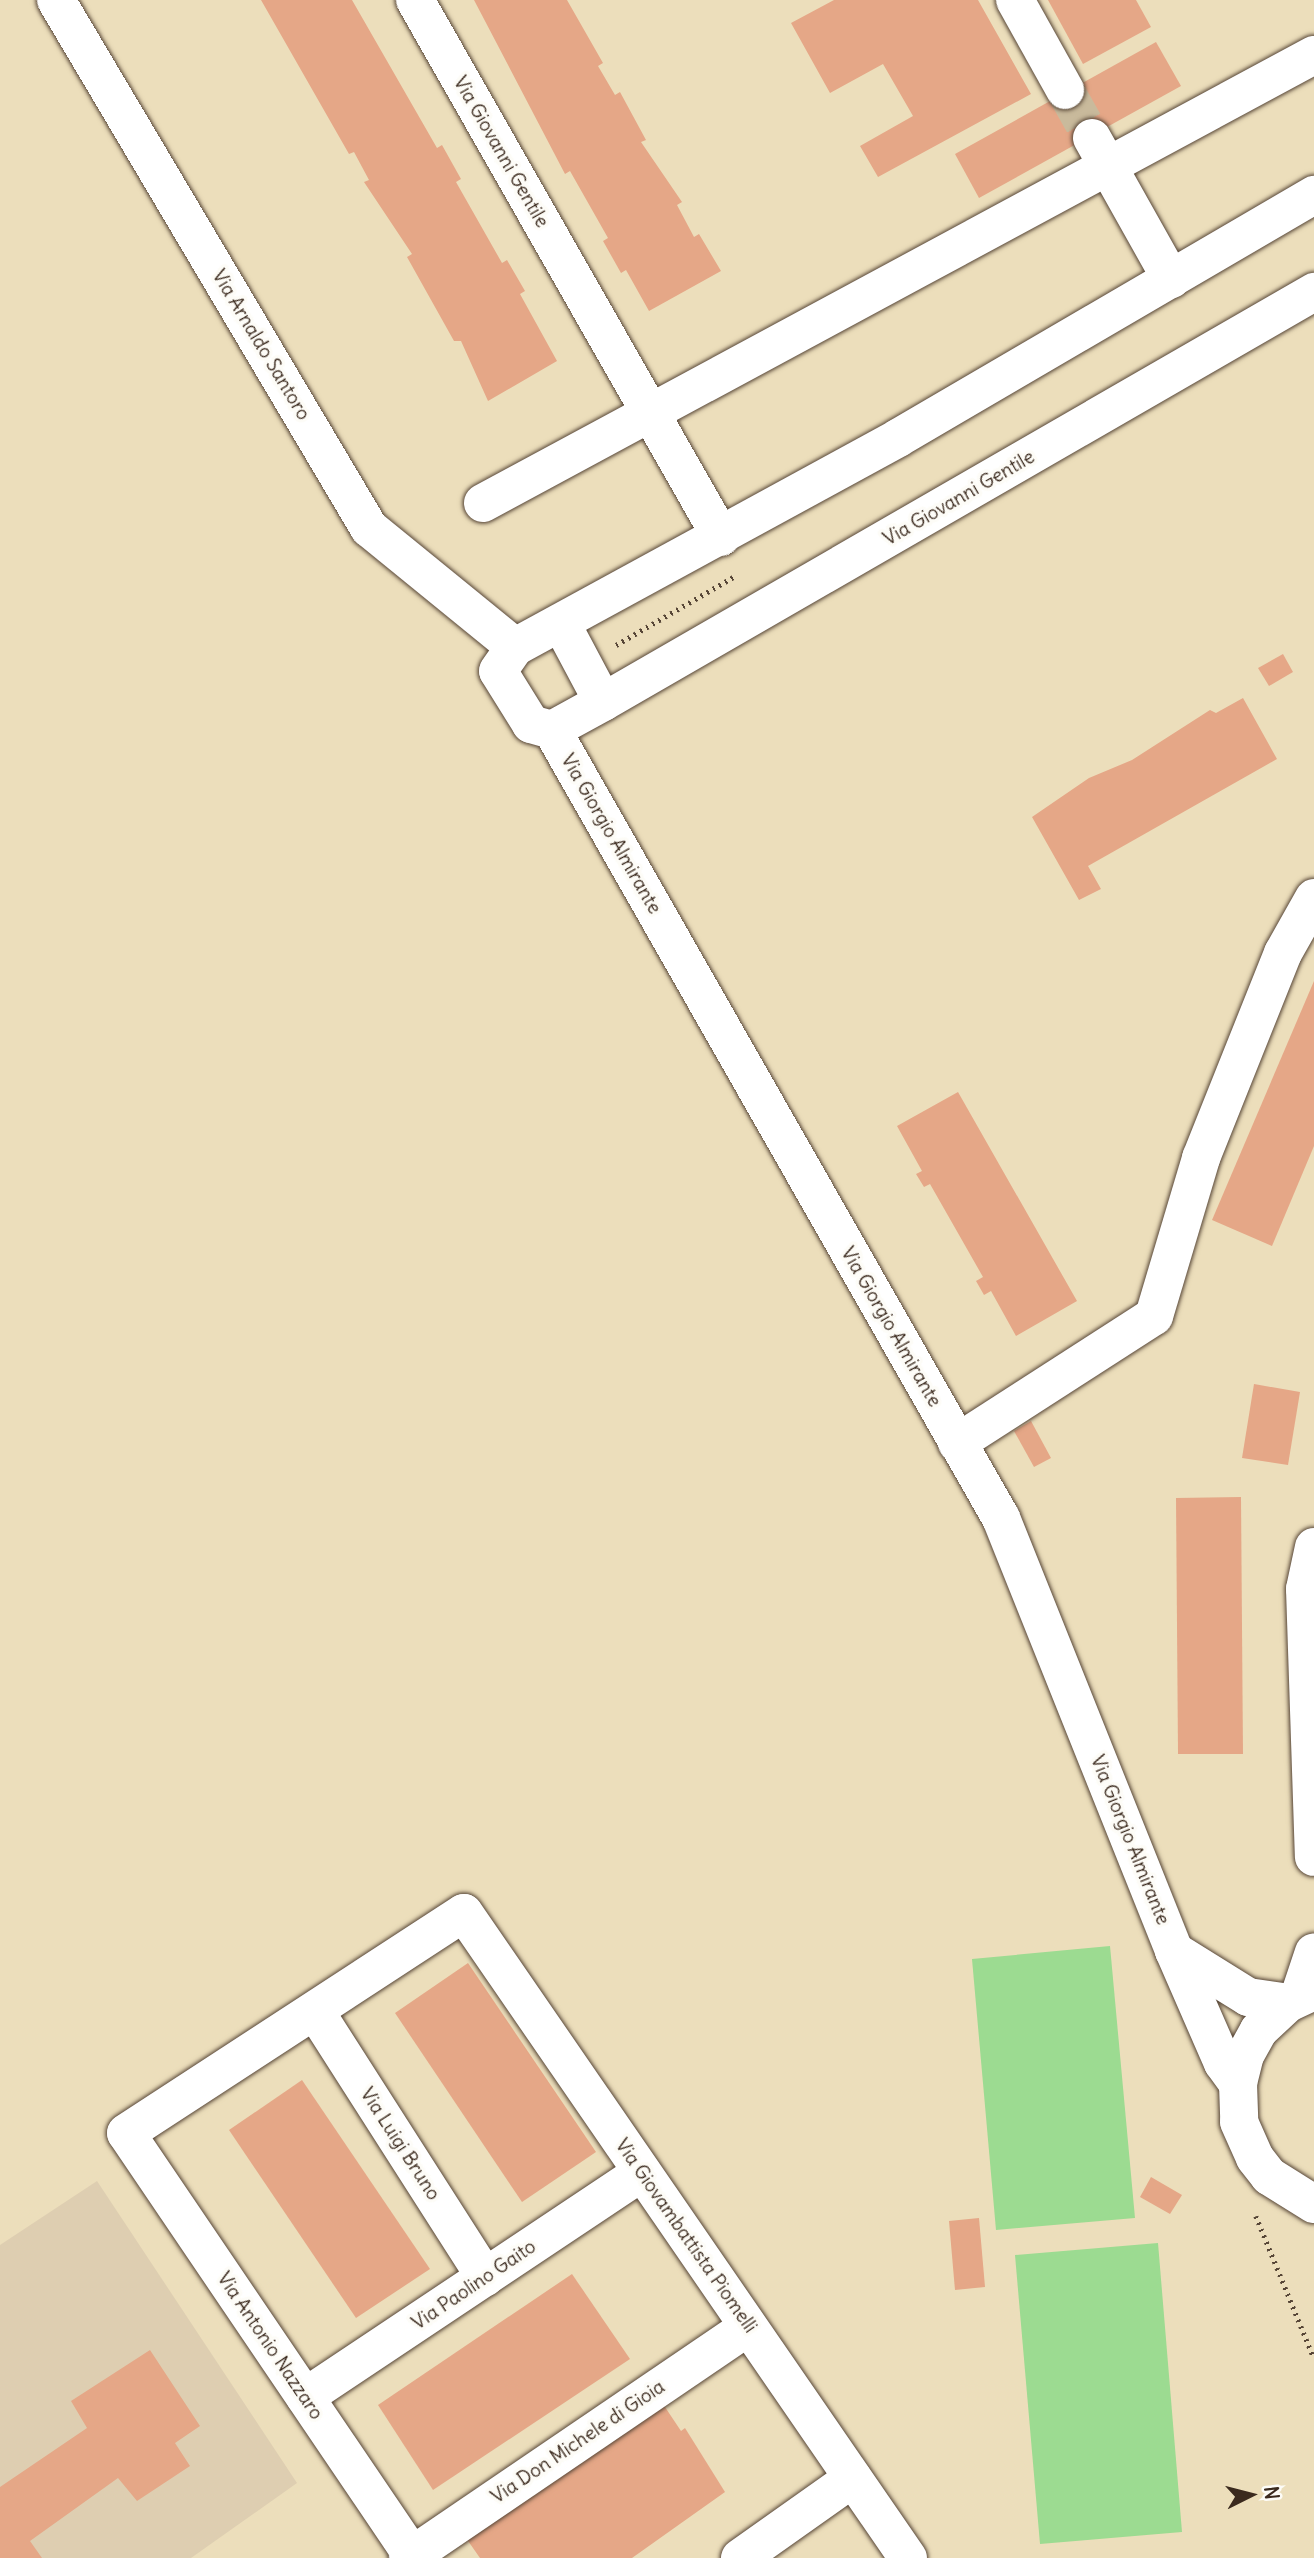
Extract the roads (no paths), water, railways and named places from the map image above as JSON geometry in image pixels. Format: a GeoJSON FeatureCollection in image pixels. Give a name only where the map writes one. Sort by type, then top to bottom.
{"type":"FeatureCollection","features":[{"type":"Feature","properties":{"kind":"street","name":"Via Arnaldo Santoro"},"geometry":{"type":"LineString","coordinates":[[56,0],[369,528],[515,647]]}},
{"type":"Feature","properties":{"kind":"street","name":"Via Giovanni Gentile"},"geometry":{"type":"LineString","coordinates":[[415,0],[721,537]]}},
{"type":"Feature","properties":{"kind":"street"},"geometry":{"type":"LineString","coordinates":[[1015,0],[1065,90]]}},
{"type":"Feature","properties":{"kind":"street"},"geometry":{"type":"LineString","coordinates":[[483,503],[650,413],[1100,152],[1314,55]]}},
{"type":"Feature","properties":{"kind":"street"},"geometry":{"type":"LineString","coordinates":[[1100,152],[1171,279]]}},
{"type":"Feature","properties":{"kind":"street"},"geometry":{"type":"LineString","coordinates":[[552,730],[531,724],[498,671],[515,647],[721,537],[1314,195]]}},
{"type":"Feature","properties":{"kind":"street","name":"Via Giovanni Gentile"},"geometry":{"type":"LineString","coordinates":[[552,730],[1314,292]]}},
{"type":"Feature","properties":{"kind":"street"},"geometry":{"type":"LineString","coordinates":[[561,623],[618,693]]}},
{"type":"Feature","properties":{"kind":"street","name":"Via Giorgio Almirante"},"geometry":{"type":"LineString","coordinates":[[552,730],[1001,1518],[1174,1951],[1223,2063],[1238,2084]]}},
{"type":"Feature","properties":{"kind":"street"},"geometry":{"type":"LineString","coordinates":[[957,1443],[1154,1316],[1201,1158],[1283,953],[1314,898]]}},
{"type":"Feature","properties":{"kind":"street"},"geometry":{"type":"LineString","coordinates":[[1314,1547],[1305,1589],[1314,1857]]}},
{"type":"Feature","properties":{"kind":"street","name":"Via Giovambattista Piomelli"},"geometry":{"type":"LineString","coordinates":[[315,2011],[464,1913],[908,2558]]}},
{"type":"Feature","properties":{"kind":"street","name":"Via Giorgio Almirante"},"geometry":{"type":"LineString","coordinates":[[1174,1951],[1248,1997],[1300,1997]]}},
{"type":"Feature","properties":{"kind":"street"},"geometry":{"type":"LineString","coordinates":[[1309,2208],[1269,2176],[1255,2158],[1239,2123],[1238,2084],[1245,2055],[1259,2030],[1300,1997],[1314,1952]]}},
{"type":"Feature","properties":{"kind":"street","name":"Via Antonio Nazzaro"},"geometry":{"type":"LineString","coordinates":[[315,2011],[126,2133],[412,2557]]}},
{"type":"Feature","properties":{"kind":"street","name":"Via Luigi Bruno"},"geometry":{"type":"LineString","coordinates":[[315,2011],[485,2277]]}},
{"type":"Feature","properties":{"kind":"street","name":"Via Paolino Gaito"},"geometry":{"type":"LineString","coordinates":[[305,2397],[642,2172]]}},
{"type":"Feature","properties":{"kind":"street","name":"Via Don Michele di Gioia"},"geometry":{"type":"LineString","coordinates":[[412,2557],[748,2326]]}},
{"type":"Feature","properties":{"kind":"street"},"geometry":{"type":"LineString","coordinates":[[740,2558],[853,2478]]}},
{"type":"Feature","properties":{"kind":"tunnel"},"geometry":{"type":"LineString","coordinates":[[1065,90],[1092,138]]}}]}
